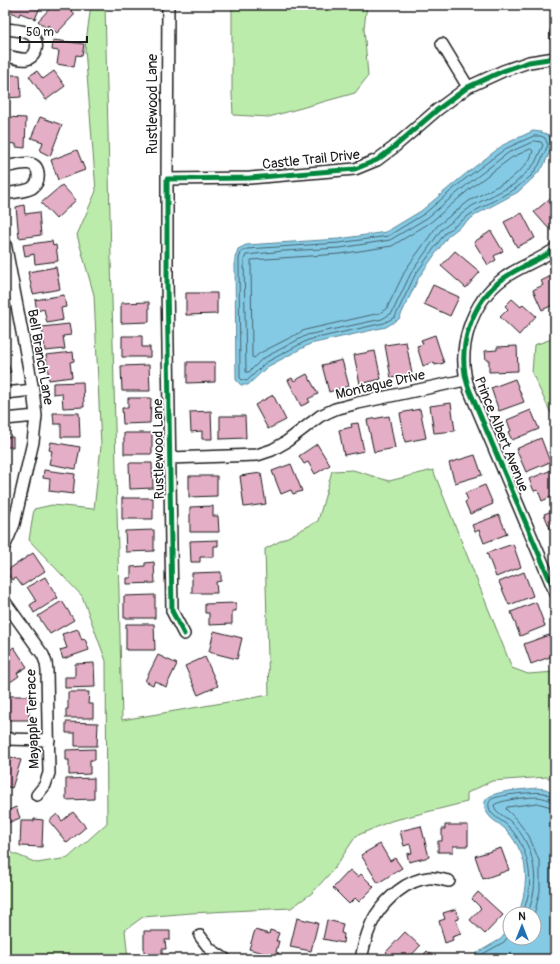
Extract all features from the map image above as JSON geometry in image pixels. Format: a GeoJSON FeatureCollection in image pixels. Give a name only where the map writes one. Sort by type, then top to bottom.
{"type":"FeatureCollection","features":[{"type":"Feature","properties":{"kind":"street","name":"Rustlewood Lane"},"geometry":{"type":"LineString","coordinates":[[168,5],[167,260],[172,611],[184,634]]}},
{"type":"Feature","properties":{"kind":"street"},"geometry":{"type":"LineString","coordinates":[[5,29],[31,35],[37,46],[32,57],[25,59],[5,55]]}},
{"type":"Feature","properties":{"kind":"street"},"geometry":{"type":"LineString","coordinates":[[442,44],[468,87]]}},
{"type":"Feature","properties":{"kind":"street","name":"Castle Trail Drive"},"geometry":{"type":"LineString","coordinates":[[167,179],[250,178],[355,169],[378,160],[437,110],[468,87],[503,70],[529,62],[555,58]]}},
{"type":"Feature","properties":{"kind":"street"},"geometry":{"type":"LineString","coordinates":[[5,167],[28,163],[35,165],[38,170],[39,177],[37,184],[31,189],[5,194]]}},
{"type":"Feature","properties":{"kind":"street","name":"Bell Branch Lane"},"geometry":{"type":"LineString","coordinates":[[5,243],[33,390],[36,416],[33,442],[14,524],[5,545]]}},
{"type":"Feature","properties":{"kind":"street","name":"Prince Albert Avenue"},"geometry":{"type":"LineString","coordinates":[[555,250],[504,278],[486,294],[475,313],[467,333],[464,352],[466,380],[555,592]]}},
{"type":"Feature","properties":{"kind":"street","name":"Montague Drive"},"geometry":{"type":"LineString","coordinates":[[170,458],[256,455],[272,450],[286,442],[320,416],[335,409],[466,380]]}},
{"type":"Feature","properties":{"kind":"street"},"geometry":{"type":"LineString","coordinates":[[5,393],[33,390]]}},
{"type":"Feature","properties":{"kind":"street"},"geometry":{"type":"LineString","coordinates":[[5,419],[36,416]]}},
{"type":"Feature","properties":{"kind":"street","name":"Mayapple Terrace"},"geometry":{"type":"LineString","coordinates":[[5,602],[43,655],[46,663],[50,773],[42,790],[37,795]]}},
{"type":"Feature","properties":{"kind":"street"},"geometry":{"type":"LineString","coordinates":[[5,739],[49,740]]}},
{"type":"Feature","properties":{"kind":"street"},"geometry":{"type":"LineString","coordinates":[[361,959],[364,943],[376,915],[393,895],[415,880],[430,877],[449,881]]}},
{"type":"Feature","properties":{"kind":"street"},"geometry":{"type":"LineString","coordinates":[[200,936],[210,948],[225,959]]}},
{"type":"Feature","properties":{"kind":"green space"},"geometry":{"type":"Polygon","coordinates":[[[91,5],[105,5],[122,720],[269,695],[265,549],[318,521],[332,471],[353,470],[389,481],[433,470],[512,668],[528,674],[555,672],[555,781],[547,777],[492,781],[467,793],[467,802],[391,821],[356,836],[334,869],[312,893],[291,908],[143,917],[125,930],[128,959],[5,959],[5,850],[37,863],[68,858],[107,823],[106,661],[82,596],[29,540],[34,509],[52,505],[94,509],[101,446],[94,295],[77,235],[96,191],[85,49],[91,5]]]}},
{"type":"Feature","properties":{"kind":"green space"},"geometry":{"type":"Polygon","coordinates":[[[232,5],[367,5],[364,28],[368,76],[355,93],[269,117],[233,115],[232,5]]]}},
{"type":"Feature","properties":{"kind":"green space"},"geometry":{"type":"Polygon","coordinates":[[[555,338],[555,422],[532,373],[534,345],[555,338]]]}},
{"type":"Feature","properties":{"kind":"water"},"geometry":{"type":"Polygon","coordinates":[[[533,131],[549,135],[553,145],[543,167],[518,192],[477,214],[448,236],[419,277],[399,319],[386,327],[310,344],[267,367],[248,385],[241,385],[236,380],[235,258],[238,249],[246,245],[339,239],[386,232],[421,211],[503,145],[533,131]]]}},
{"type":"Feature","properties":{"kind":"water"},"geometry":{"type":"Polygon","coordinates":[[[536,788],[546,789],[555,795],[555,959],[474,959],[477,953],[502,938],[502,946],[542,946],[542,906],[521,906],[525,886],[525,868],[518,846],[504,828],[493,820],[485,810],[485,802],[488,798],[508,791],[536,788]]]}},
{"type":"Feature","properties":{"kind":"building"},"geometry":{"type":"Polygon","coordinates":[[[12,5],[41,5],[35,19],[20,13],[19,16],[9,11],[12,5]]]}},
{"type":"Feature","properties":{"kind":"building"},"geometry":{"type":"Polygon","coordinates":[[[53,5],[66,5],[75,14],[57,33],[48,25],[46,28],[38,21],[53,5]]]}},
{"type":"Feature","properties":{"kind":"building"},"geometry":{"type":"Polygon","coordinates":[[[552,10],[555,10],[555,39],[550,40],[550,30],[553,30],[552,10]]]}},
{"type":"Feature","properties":{"kind":"building"},"geometry":{"type":"Polygon","coordinates":[[[53,40],[84,44],[82,56],[76,55],[74,67],[57,64],[59,51],[52,50],[53,40]]]}},
{"type":"Feature","properties":{"kind":"building"},"geometry":{"type":"Polygon","coordinates":[[[5,68],[6,75],[20,75],[21,97],[5,98],[5,68]]]}},
{"type":"Feature","properties":{"kind":"building"},"geometry":{"type":"Polygon","coordinates":[[[37,71],[43,79],[54,71],[65,86],[46,100],[29,76],[37,71]]]}},
{"type":"Feature","properties":{"kind":"building"},"geometry":{"type":"Polygon","coordinates":[[[5,117],[26,118],[25,148],[16,147],[16,144],[5,143],[5,117]]]}},
{"type":"Feature","properties":{"kind":"building"},"geometry":{"type":"Polygon","coordinates":[[[40,117],[62,125],[50,156],[40,151],[43,142],[31,138],[40,117]]]}},
{"type":"Feature","properties":{"kind":"building"},"geometry":{"type":"Polygon","coordinates":[[[77,150],[85,170],[58,180],[51,160],[77,150]]]}},
{"type":"Feature","properties":{"kind":"building"},"geometry":{"type":"Polygon","coordinates":[[[62,185],[76,200],[56,219],[41,203],[62,185]]]}},
{"type":"Feature","properties":{"kind":"building"},"geometry":{"type":"Polygon","coordinates":[[[554,195],[555,224],[549,229],[534,212],[554,195]]]}},
{"type":"Feature","properties":{"kind":"building"},"geometry":{"type":"Polygon","coordinates":[[[24,205],[25,214],[39,212],[41,235],[19,238],[16,207],[24,205]]]}},
{"type":"Feature","properties":{"kind":"building"},"geometry":{"type":"Polygon","coordinates":[[[522,213],[535,238],[517,247],[504,222],[522,213]]]}},
{"type":"Feature","properties":{"kind":"building"},"geometry":{"type":"Polygon","coordinates":[[[491,231],[503,251],[494,256],[496,260],[488,265],[474,242],[491,231]]]}},
{"type":"Feature","properties":{"kind":"building"},"geometry":{"type":"Polygon","coordinates":[[[52,241],[53,246],[56,245],[58,261],[35,264],[34,254],[25,256],[23,245],[52,241]]]}},
{"type":"Feature","properties":{"kind":"building"},"geometry":{"type":"Polygon","coordinates":[[[455,251],[480,272],[466,288],[441,266],[455,251]]]}},
{"type":"Feature","properties":{"kind":"building"},"geometry":{"type":"Polygon","coordinates":[[[56,267],[60,289],[33,294],[28,272],[56,267]]]}},
{"type":"Feature","properties":{"kind":"building"},"geometry":{"type":"Polygon","coordinates":[[[553,275],[555,278],[555,304],[542,310],[533,290],[543,285],[541,281],[553,275]]]}},
{"type":"Feature","properties":{"kind":"building"},"geometry":{"type":"Polygon","coordinates":[[[433,285],[459,297],[450,316],[424,304],[433,285]]]}},
{"type":"Feature","properties":{"kind":"building"},"geometry":{"type":"Polygon","coordinates":[[[186,293],[217,293],[217,314],[186,315],[186,293]]]}},
{"type":"Feature","properties":{"kind":"building"},"geometry":{"type":"Polygon","coordinates":[[[64,295],[66,307],[61,308],[63,320],[47,323],[44,309],[37,311],[35,300],[64,295]]]}},
{"type":"Feature","properties":{"kind":"building"},"geometry":{"type":"Polygon","coordinates":[[[512,299],[521,307],[523,304],[536,316],[519,335],[500,317],[508,309],[505,306],[512,299]]]}},
{"type":"Feature","properties":{"kind":"building"},"geometry":{"type":"Polygon","coordinates":[[[149,302],[149,322],[121,323],[121,303],[149,302]]]}},
{"type":"Feature","properties":{"kind":"building"},"geometry":{"type":"Polygon","coordinates":[[[69,324],[71,335],[63,336],[65,349],[45,351],[42,327],[69,324]]]}},
{"type":"Feature","properties":{"kind":"building"},"geometry":{"type":"Polygon","coordinates":[[[435,335],[444,363],[435,365],[434,362],[423,366],[417,346],[423,344],[421,340],[435,335]]]}},
{"type":"Feature","properties":{"kind":"building"},"geometry":{"type":"Polygon","coordinates":[[[122,336],[142,336],[142,347],[150,347],[150,357],[122,357],[122,336]]]}},
{"type":"Feature","properties":{"kind":"building"},"geometry":{"type":"Polygon","coordinates":[[[406,342],[412,374],[391,378],[385,345],[406,342]]]}},
{"type":"Feature","properties":{"kind":"building"},"geometry":{"type":"Polygon","coordinates":[[[517,346],[518,371],[489,372],[489,360],[486,360],[485,351],[497,350],[497,347],[517,346]]]}},
{"type":"Feature","properties":{"kind":"building"},"geometry":{"type":"Polygon","coordinates":[[[375,351],[381,379],[360,384],[354,355],[375,351]]]}},
{"type":"Feature","properties":{"kind":"building"},"geometry":{"type":"Polygon","coordinates":[[[73,352],[74,361],[70,362],[72,377],[49,380],[46,355],[73,352]]]}},
{"type":"Feature","properties":{"kind":"building"},"geometry":{"type":"Polygon","coordinates":[[[5,356],[11,372],[5,374],[5,356]]]}},
{"type":"Feature","properties":{"kind":"building"},"geometry":{"type":"Polygon","coordinates":[[[342,360],[349,386],[329,392],[322,365],[342,360]]]}},
{"type":"Feature","properties":{"kind":"building"},"geometry":{"type":"Polygon","coordinates":[[[187,362],[215,362],[215,382],[187,383],[187,362]]]}},
{"type":"Feature","properties":{"kind":"building"},"geometry":{"type":"Polygon","coordinates":[[[149,365],[150,391],[122,391],[121,366],[149,365]]]}},
{"type":"Feature","properties":{"kind":"building"},"geometry":{"type":"Polygon","coordinates":[[[307,374],[318,394],[308,399],[310,402],[301,406],[288,380],[292,378],[294,381],[307,374]]]}},
{"type":"Feature","properties":{"kind":"building"},"geometry":{"type":"Polygon","coordinates":[[[515,379],[524,402],[499,411],[491,388],[515,379]]]}},
{"type":"Feature","properties":{"kind":"building"},"geometry":{"type":"Polygon","coordinates":[[[83,382],[84,407],[63,408],[62,393],[53,394],[53,383],[83,382]]]}},
{"type":"Feature","properties":{"kind":"building"},"geometry":{"type":"Polygon","coordinates":[[[273,395],[286,420],[268,429],[255,405],[273,395]]]}},
{"type":"Feature","properties":{"kind":"building"},"geometry":{"type":"Polygon","coordinates":[[[128,398],[151,398],[150,423],[123,424],[122,408],[128,408],[128,398]]]}},
{"type":"Feature","properties":{"kind":"building"},"geometry":{"type":"Polygon","coordinates":[[[451,403],[455,431],[434,433],[430,406],[451,403]]]}},
{"type":"Feature","properties":{"kind":"building"},"geometry":{"type":"Polygon","coordinates":[[[420,409],[426,438],[405,442],[400,413],[420,409]]]}},
{"type":"Feature","properties":{"kind":"building"},"geometry":{"type":"Polygon","coordinates":[[[531,410],[539,429],[512,440],[508,432],[511,431],[507,420],[531,410]]]}},
{"type":"Feature","properties":{"kind":"building"},"geometry":{"type":"Polygon","coordinates":[[[211,411],[212,439],[202,439],[202,431],[191,432],[190,412],[211,411]]]}},
{"type":"Feature","properties":{"kind":"building"},"geometry":{"type":"Polygon","coordinates":[[[53,413],[79,413],[80,437],[61,437],[61,424],[54,424],[53,413]]]}},
{"type":"Feature","properties":{"kind":"building"},"geometry":{"type":"Polygon","coordinates":[[[220,416],[245,416],[246,438],[220,439],[220,416]]]}},
{"type":"Feature","properties":{"kind":"building"},"geometry":{"type":"Polygon","coordinates":[[[389,416],[395,448],[374,452],[367,420],[389,416]]]}},
{"type":"Feature","properties":{"kind":"building"},"geometry":{"type":"Polygon","coordinates":[[[358,423],[364,451],[344,455],[339,430],[352,427],[351,424],[358,423]]]}},
{"type":"Feature","properties":{"kind":"building"},"geometry":{"type":"Polygon","coordinates":[[[124,433],[152,433],[152,454],[124,454],[124,433]]]}},
{"type":"Feature","properties":{"kind":"building"},"geometry":{"type":"Polygon","coordinates":[[[5,437],[13,437],[13,447],[5,447],[5,437]]]}},
{"type":"Feature","properties":{"kind":"building"},"geometry":{"type":"Polygon","coordinates":[[[541,438],[550,462],[526,472],[516,449],[541,438]]]}},
{"type":"Feature","properties":{"kind":"building"},"geometry":{"type":"Polygon","coordinates":[[[51,442],[80,447],[76,469],[49,464],[52,451],[49,450],[51,442]]]}},
{"type":"Feature","properties":{"kind":"building"},"geometry":{"type":"Polygon","coordinates":[[[317,444],[330,465],[315,474],[308,462],[304,464],[299,456],[317,444]]]}},
{"type":"Feature","properties":{"kind":"building"},"geometry":{"type":"Polygon","coordinates":[[[475,455],[482,475],[455,483],[449,463],[475,455]]]}},
{"type":"Feature","properties":{"kind":"building"},"geometry":{"type":"Polygon","coordinates":[[[129,463],[152,463],[153,488],[130,489],[129,463]]]}},
{"type":"Feature","properties":{"kind":"building"},"geometry":{"type":"Polygon","coordinates":[[[291,464],[302,491],[293,494],[291,490],[281,494],[272,471],[291,464]]]}},
{"type":"Feature","properties":{"kind":"building"},"geometry":{"type":"Polygon","coordinates":[[[554,469],[555,495],[542,501],[538,490],[534,491],[529,479],[554,469]]]}},
{"type":"Feature","properties":{"kind":"building"},"geometry":{"type":"Polygon","coordinates":[[[44,470],[75,474],[73,494],[49,491],[50,479],[43,478],[44,470]]]}},
{"type":"Feature","properties":{"kind":"building"},"geometry":{"type":"Polygon","coordinates":[[[261,473],[266,504],[244,507],[240,476],[261,473]]]}},
{"type":"Feature","properties":{"kind":"building"},"geometry":{"type":"Polygon","coordinates":[[[189,476],[217,476],[217,496],[189,497],[189,476]]]}},
{"type":"Feature","properties":{"kind":"building"},"geometry":{"type":"Polygon","coordinates":[[[485,485],[493,504],[470,514],[465,502],[468,500],[465,493],[485,485]]]}},
{"type":"Feature","properties":{"kind":"building"},"geometry":{"type":"Polygon","coordinates":[[[122,498],[153,498],[153,519],[122,519],[122,498]]]}},
{"type":"Feature","properties":{"kind":"building"},"geometry":{"type":"Polygon","coordinates":[[[213,506],[213,516],[218,516],[219,532],[190,532],[190,507],[213,506]]]}},
{"type":"Feature","properties":{"kind":"building"},"geometry":{"type":"Polygon","coordinates":[[[555,510],[555,537],[554,538],[544,514],[555,510]]]}},
{"type":"Feature","properties":{"kind":"building"},"geometry":{"type":"Polygon","coordinates":[[[499,515],[507,534],[484,543],[479,530],[475,532],[472,525],[499,515]]]}},
{"type":"Feature","properties":{"kind":"building"},"geometry":{"type":"Polygon","coordinates":[[[154,530],[154,551],[126,552],[125,531],[154,530]]]}},
{"type":"Feature","properties":{"kind":"building"},"geometry":{"type":"Polygon","coordinates":[[[218,540],[218,546],[214,546],[214,557],[200,557],[200,562],[191,562],[190,541],[218,540]]]}},
{"type":"Feature","properties":{"kind":"building"},"geometry":{"type":"Polygon","coordinates":[[[513,544],[521,567],[496,577],[487,553],[513,544]]]}},
{"type":"Feature","properties":{"kind":"building"},"geometry":{"type":"Polygon","coordinates":[[[33,553],[45,571],[22,586],[16,578],[12,580],[6,571],[33,553]]]}},
{"type":"Feature","properties":{"kind":"building"},"geometry":{"type":"Polygon","coordinates":[[[154,562],[155,583],[127,584],[127,578],[131,578],[131,567],[145,566],[145,563],[154,562]]]}},
{"type":"Feature","properties":{"kind":"building"},"geometry":{"type":"Polygon","coordinates":[[[221,572],[221,581],[216,582],[217,593],[192,593],[192,573],[221,572]]]}},
{"type":"Feature","properties":{"kind":"building"},"geometry":{"type":"Polygon","coordinates":[[[524,572],[533,596],[509,605],[499,582],[524,572]]]}},
{"type":"Feature","properties":{"kind":"building"},"geometry":{"type":"Polygon","coordinates":[[[45,577],[58,598],[34,613],[30,605],[36,601],[27,587],[45,577]]]}},
{"type":"Feature","properties":{"kind":"building"},"geometry":{"type":"Polygon","coordinates":[[[155,595],[155,618],[124,618],[124,596],[155,595]]]}},
{"type":"Feature","properties":{"kind":"building"},"geometry":{"type":"Polygon","coordinates":[[[62,601],[74,620],[50,634],[38,616],[62,601]]]}},
{"type":"Feature","properties":{"kind":"building"},"geometry":{"type":"Polygon","coordinates":[[[536,602],[545,626],[520,636],[511,612],[536,602]]]}},
{"type":"Feature","properties":{"kind":"building"},"geometry":{"type":"Polygon","coordinates":[[[236,603],[236,611],[232,611],[232,624],[209,625],[209,613],[205,613],[205,604],[236,603]]]}},
{"type":"Feature","properties":{"kind":"building"},"geometry":{"type":"Polygon","coordinates":[[[126,624],[154,624],[155,650],[126,650],[126,624]]]}},
{"type":"Feature","properties":{"kind":"building"},"geometry":{"type":"Polygon","coordinates":[[[78,629],[82,640],[85,639],[89,650],[63,659],[60,650],[67,648],[62,634],[78,629]]]}},
{"type":"Feature","properties":{"kind":"building"},"geometry":{"type":"Polygon","coordinates":[[[214,631],[242,638],[237,659],[209,652],[214,631]]]}},
{"type":"Feature","properties":{"kind":"building"},"geometry":{"type":"Polygon","coordinates":[[[549,635],[555,655],[531,664],[524,644],[549,635]]]}},
{"type":"Feature","properties":{"kind":"building"},"geometry":{"type":"Polygon","coordinates":[[[14,647],[27,667],[17,673],[19,676],[6,685],[5,653],[14,647]]]}},
{"type":"Feature","properties":{"kind":"building"},"geometry":{"type":"Polygon","coordinates":[[[158,655],[177,664],[166,687],[155,681],[153,685],[145,681],[158,655]]]}},
{"type":"Feature","properties":{"kind":"building"},"geometry":{"type":"Polygon","coordinates":[[[205,657],[218,686],[198,695],[185,666],[205,657]]]}},
{"type":"Feature","properties":{"kind":"building"},"geometry":{"type":"Polygon","coordinates":[[[94,663],[95,687],[65,688],[65,677],[75,677],[75,664],[94,663]]]}},
{"type":"Feature","properties":{"kind":"building"},"geometry":{"type":"Polygon","coordinates":[[[68,692],[89,692],[88,704],[93,704],[93,718],[66,718],[66,709],[68,709],[68,692]]]}},
{"type":"Feature","properties":{"kind":"building"},"geometry":{"type":"Polygon","coordinates":[[[5,696],[29,696],[29,720],[5,720],[5,696]]]}},
{"type":"Feature","properties":{"kind":"building"},"geometry":{"type":"Polygon","coordinates":[[[66,722],[98,723],[97,746],[75,746],[75,733],[66,733],[66,722]]]}},
{"type":"Feature","properties":{"kind":"building"},"geometry":{"type":"Polygon","coordinates":[[[95,749],[95,760],[90,760],[90,774],[69,775],[69,760],[66,760],[66,750],[95,749]]]}},
{"type":"Feature","properties":{"kind":"building"},"geometry":{"type":"Polygon","coordinates":[[[11,757],[21,760],[12,788],[5,786],[5,764],[9,765],[11,757]]]}},
{"type":"Feature","properties":{"kind":"building"},"geometry":{"type":"Polygon","coordinates":[[[94,778],[94,799],[66,800],[66,779],[94,778]]]}},
{"type":"Feature","properties":{"kind":"building"},"geometry":{"type":"Polygon","coordinates":[[[5,805],[7,811],[16,807],[20,818],[5,824],[5,805]]]}},
{"type":"Feature","properties":{"kind":"building"},"geometry":{"type":"Polygon","coordinates":[[[73,812],[86,827],[67,843],[49,821],[57,814],[62,821],[73,812]]]}},
{"type":"Feature","properties":{"kind":"building"},"geometry":{"type":"Polygon","coordinates":[[[34,819],[43,820],[42,847],[20,846],[21,821],[34,821],[34,819]]]}},
{"type":"Feature","properties":{"kind":"building"},"geometry":{"type":"Polygon","coordinates":[[[445,825],[468,825],[468,846],[453,846],[453,852],[438,852],[438,841],[442,841],[442,829],[445,829],[445,825]]]}},
{"type":"Feature","properties":{"kind":"building"},"geometry":{"type":"Polygon","coordinates":[[[421,826],[429,857],[409,862],[407,854],[412,853],[410,844],[404,846],[400,831],[421,826]]]}},
{"type":"Feature","properties":{"kind":"building"},"geometry":{"type":"Polygon","coordinates":[[[380,844],[390,861],[395,858],[402,868],[378,883],[361,855],[380,844]]]}},
{"type":"Feature","properties":{"kind":"building"},"geometry":{"type":"Polygon","coordinates":[[[501,848],[509,870],[483,879],[475,856],[501,848]]]}},
{"type":"Feature","properties":{"kind":"building"},"geometry":{"type":"Polygon","coordinates":[[[350,870],[358,877],[361,874],[374,887],[359,902],[355,898],[349,904],[333,888],[350,870]]]}},
{"type":"Feature","properties":{"kind":"building"},"geometry":{"type":"Polygon","coordinates":[[[478,892],[502,914],[502,916],[485,934],[470,920],[481,908],[472,899],[478,892]]]}},
{"type":"Feature","properties":{"kind":"building"},"geometry":{"type":"Polygon","coordinates":[[[456,909],[459,919],[456,920],[461,934],[452,937],[453,940],[445,943],[439,921],[445,919],[443,913],[456,909]]]}},
{"type":"Feature","properties":{"kind":"building"},"geometry":{"type":"Polygon","coordinates":[[[297,918],[318,923],[311,951],[290,947],[297,918]]]}},
{"type":"Feature","properties":{"kind":"building"},"geometry":{"type":"Polygon","coordinates":[[[327,920],[343,924],[341,933],[344,934],[343,943],[323,939],[327,920]]]}},
{"type":"Feature","properties":{"kind":"building"},"geometry":{"type":"Polygon","coordinates":[[[255,930],[269,934],[270,930],[279,933],[276,941],[279,941],[276,952],[279,953],[277,959],[262,959],[263,953],[249,949],[255,930]]]}},
{"type":"Feature","properties":{"kind":"building"},"geometry":{"type":"Polygon","coordinates":[[[144,931],[170,931],[170,940],[165,940],[166,949],[162,949],[162,956],[144,956],[144,931]]]}},
{"type":"Feature","properties":{"kind":"building"},"geometry":{"type":"Polygon","coordinates":[[[405,932],[420,946],[408,959],[393,959],[386,952],[405,932]]]}},
{"type":"Feature","properties":{"kind":"building"},"geometry":{"type":"Polygon","coordinates":[[[427,951],[436,959],[419,959],[427,951]]]}},
{"type":"Feature","properties":{"kind":"cycle path"},"geometry":{"type":"LineString","coordinates":[[184,634],[172,611],[167,179],[250,178],[355,169],[377,160],[437,110],[468,87],[503,71],[529,62],[555,58]]}},
{"type":"Feature","properties":{"kind":"cycle path"},"geometry":{"type":"LineString","coordinates":[[555,249],[510,274],[492,288],[475,313],[469,328],[465,343],[464,359],[465,374],[469,389],[555,592]]}}]}
